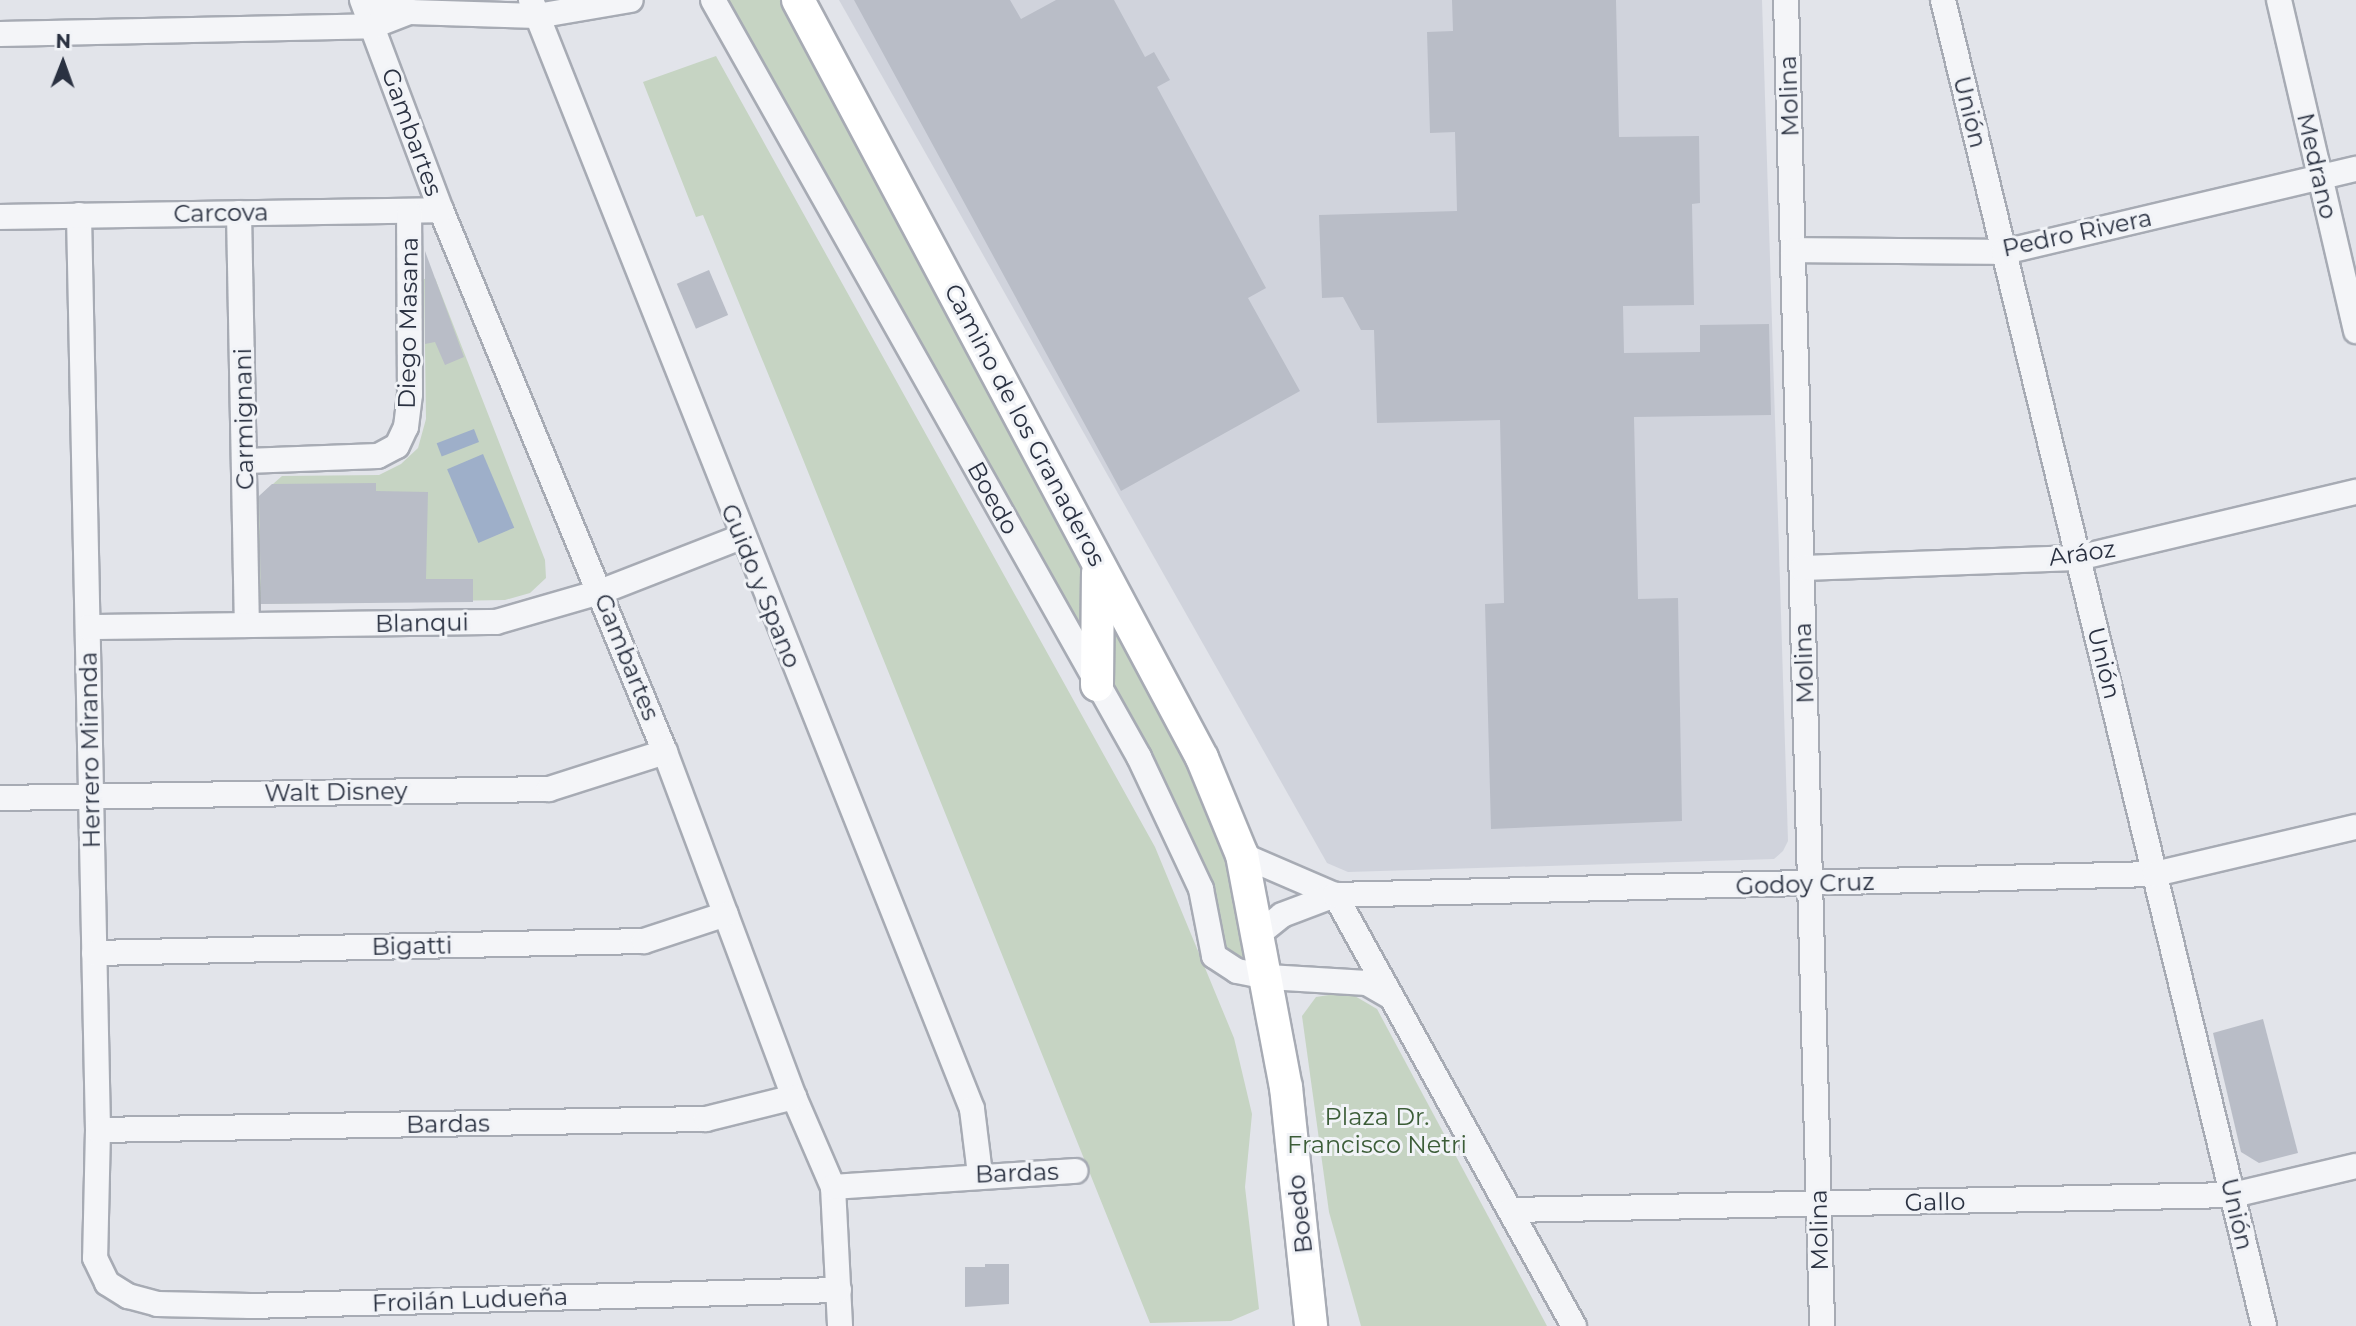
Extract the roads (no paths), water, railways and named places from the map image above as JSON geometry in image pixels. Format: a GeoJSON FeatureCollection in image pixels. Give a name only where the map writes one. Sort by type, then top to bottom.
{"type":"FeatureCollection","features":[{"type":"Feature","properties":{"kind":"main road","name":"Camino de los Granaderos"},"geometry":{"type":"LineString","coordinates":[[799,0],[1202,758],[1242,855],[1260,933]]}},
{"type":"Feature","properties":{"kind":"main road"},"geometry":{"type":"LineString","coordinates":[[1096,558],[1101,595],[1097,685]]}},
{"type":"Feature","properties":{"kind":"main road","name":"Boedo"},"geometry":{"type":"LineString","coordinates":[[1260,933],[1286,1087],[1311,1326]]}},
{"type":"Feature","properties":{"kind":"street","name":"Gambartes"},"geometry":{"type":"LineString","coordinates":[[362,0],[441,210],[665,752],[794,1097],[833,1187],[840,1326]]}},
{"type":"Feature","properties":{"kind":"street"},"geometry":{"type":"LineString","coordinates":[[377,0],[410,12]]}},
{"type":"Feature","properties":{"kind":"street"},"geometry":{"type":"LineString","coordinates":[[0,34],[373,26],[410,12],[534,8],[631,0]]}},
{"type":"Feature","properties":{"kind":"street","name":"Boedo"},"geometry":{"type":"LineString","coordinates":[[713,0],[1139,757],[1201,889],[1214,956],[1228,969],[1268,978],[1367,983],[1388,995]]}},
{"type":"Feature","properties":{"kind":"street","name":"Molina"},"geometry":{"type":"LineString","coordinates":[[1786,0],[1822,1326]]}},
{"type":"Feature","properties":{"kind":"street","name":"Unión"},"geometry":{"type":"LineString","coordinates":[[1944,0],[2264,1326]]}},
{"type":"Feature","properties":{"kind":"street","name":"Medrano"},"geometry":{"type":"LineString","coordinates":[[2279,0],[2356,331]]}},
{"type":"Feature","properties":{"kind":"street","name":"Guido y Spano"},"geometry":{"type":"LineString","coordinates":[[534,8],[741,537],[972,1109],[979,1174]]}},
{"type":"Feature","properties":{"kind":"street","name":"Pedro Rivera"},"geometry":{"type":"LineString","coordinates":[[1793,250],[2004,251],[2356,169]]}},
{"type":"Feature","properties":{"kind":"street","name":"Carcova"},"geometry":{"type":"LineString","coordinates":[[0,217],[239,212],[409,213],[441,210]]}},
{"type":"Feature","properties":{"kind":"street","name":"Carmignani"},"geometry":{"type":"LineString","coordinates":[[239,212],[246,461],[247,625]]}},
{"type":"Feature","properties":{"kind":"street","name":"Diego Masana"},"geometry":{"type":"LineString","coordinates":[[246,461],[378,456],[397,446],[406,427],[410,394],[409,213]]}},
{"type":"Feature","properties":{"kind":"street","name":"Herrero Miranda"},"geometry":{"type":"LineString","coordinates":[[79,215],[98,1130],[95,1258],[107,1283]]}},
{"type":"Feature","properties":{"kind":"street","name":"Aráoz"},"geometry":{"type":"LineString","coordinates":[[1802,568],[2078,558],[2356,492]]}},
{"type":"Feature","properties":{"kind":"street","name":"Blanqui"},"geometry":{"type":"LineString","coordinates":[[88,626],[496,622],[600,592],[741,537]]}},
{"type":"Feature","properties":{"kind":"street","name":"Walt Disney"},"geometry":{"type":"LineString","coordinates":[[0,798],[549,789],[665,752]]}},
{"type":"Feature","properties":{"kind":"street","name":"Godoy Cruz"},"geometry":{"type":"LineString","coordinates":[[1260,933],[1282,915],[1335,895],[2155,874],[2356,828]]}},
{"type":"Feature","properties":{"kind":"street"},"geometry":{"type":"LineString","coordinates":[[1242,855],[1335,895],[1388,995],[1574,1326]]}},
{"type":"Feature","properties":{"kind":"street","name":"Bigatti"},"geometry":{"type":"LineString","coordinates":[[94,953],[644,941],[726,914]]}},
{"type":"Feature","properties":{"kind":"street","name":"Bardas"},"geometry":{"type":"LineString","coordinates":[[98,1130],[706,1119],[794,1097]]}},
{"type":"Feature","properties":{"kind":"street","name":"Gallo"},"geometry":{"type":"LineString","coordinates":[[1511,1210],[2233,1195],[2356,1166]]}},
{"type":"Feature","properties":{"kind":"street","name":"Bardas"},"geometry":{"type":"LineString","coordinates":[[833,1187],[979,1174],[1075,1171]]}},
{"type":"Feature","properties":{"kind":"street","name":"Froilán Ludueña"},"geometry":{"type":"LineString","coordinates":[[107,1283],[128,1296],[157,1304],[250,1316],[839,1290]]}},
{"type":"Feature","properties":{"kind":"water"},"geometry":{"type":"Polygon","coordinates":[[[474,429],[479,442],[442,456],[437,443],[474,429]]]}},
{"type":"Feature","properties":{"kind":"water"},"geometry":{"type":"Polygon","coordinates":[[[483,454],[514,528],[478,543],[447,469],[483,454]]]}},
{"type":"Feature","properties":{"kind":"park label","name":"Plaza Dr. Francisco Netri"},"geometry":{"type":"Point","coordinates":[1377,1131]}}]}
